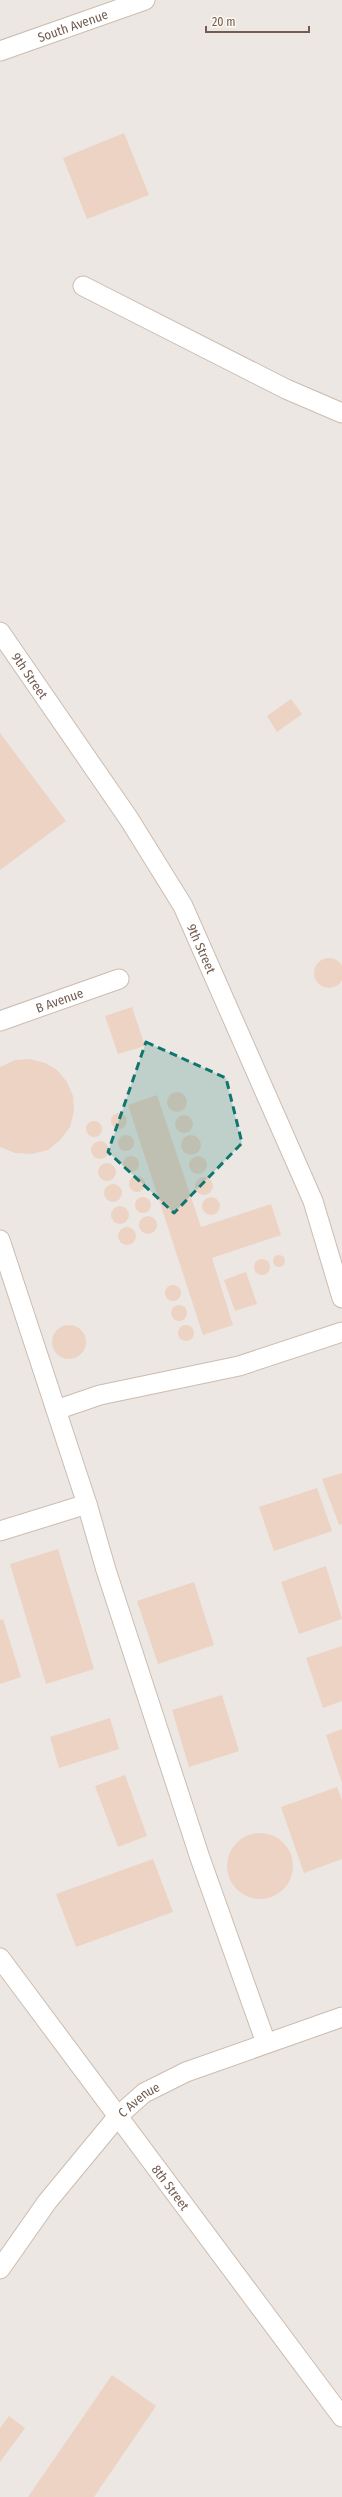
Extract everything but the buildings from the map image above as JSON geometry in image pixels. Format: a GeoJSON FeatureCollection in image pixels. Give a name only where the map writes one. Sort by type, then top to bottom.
{"type":"FeatureCollection","features":[{"type":"Feature","properties":{"kind":"lane","name":"South Avenue"},"geometry":{"type":"LineString","coordinates":[[0,51],[145,0]]}},
{"type":"Feature","properties":{"kind":"lane"},"geometry":{"type":"LineString","coordinates":[[83,286],[286,389],[342,413]]}},
{"type":"Feature","properties":{"kind":"lane","name":"9th Street"},"geometry":{"type":"LineString","coordinates":[[0,632],[133,825],[183,906],[314,1201],[342,1298]]}},
{"type":"Feature","properties":{"kind":"lane","name":"B Avenue"},"geometry":{"type":"LineString","coordinates":[[2,1022],[119,979]]}},
{"type":"Feature","properties":{"kind":"lane"},"geometry":{"type":"LineString","coordinates":[[0,1240],[88,1504],[106,1570],[200,1858],[266,2043]]}},
{"type":"Feature","properties":{"kind":"lane"},"geometry":{"type":"LineString","coordinates":[[56,1410],[100,1395],[239,1366],[342,1332]]}},
{"type":"Feature","properties":{"kind":"lane"},"geometry":{"type":"LineString","coordinates":[[0,1531],[88,1504]]}},
{"type":"Feature","properties":{"kind":"lane","name":"8th Street"},"geometry":{"type":"LineString","coordinates":[[0,1958],[342,2417]]}},
{"type":"Feature","properties":{"kind":"lane","name":"C Avenue"},"geometry":{"type":"LineString","coordinates":[[0,2269],[47,2202],[118,2116],[144,2093],[162,2083],[266,2043],[342,2017]]}},
{"type":"Feature","properties":{"kind":"highlighted area"},"geometry":{"type":"Polygon","coordinates":[[[146,1042],[226,1078],[242,1143],[174,1213],[108,1152],[146,1042]]]}},
{"type":"Feature","properties":{"kind":"shaded area"},"geometry":{"type":"Polygon","coordinates":[[[0,0],[342,0],[342,2497],[0,2497],[0,0]]]}}]}
